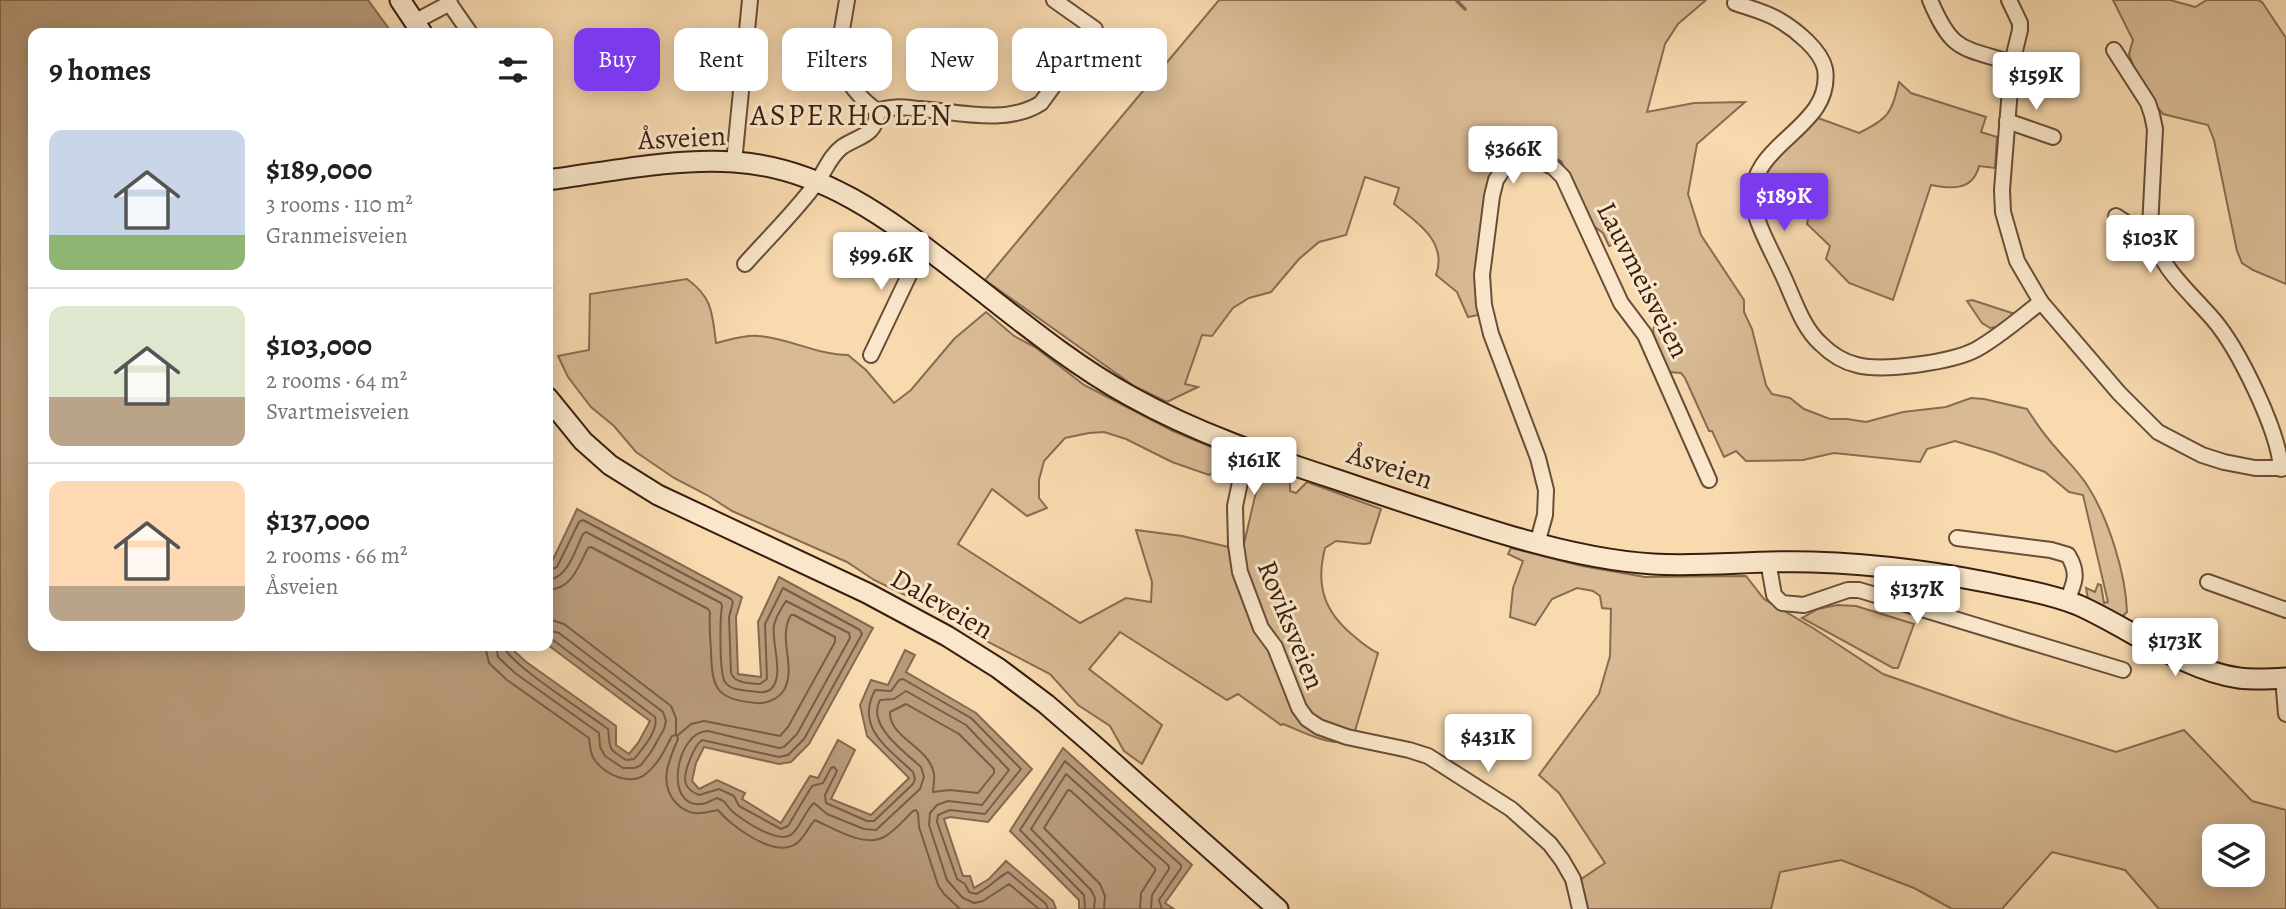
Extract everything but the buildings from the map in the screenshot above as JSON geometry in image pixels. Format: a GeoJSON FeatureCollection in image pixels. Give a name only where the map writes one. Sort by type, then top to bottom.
{"type":"FeatureCollection","features":[{"type":"Feature","properties":{"kind":"street"},"geometry":{"type":"LineString","coordinates":[[400,0],[419,27],[448,1],[467,28]]}},
{"type":"Feature","properties":{"kind":"street"},"geometry":{"type":"LineString","coordinates":[[734,162],[750,0]]}},
{"type":"Feature","properties":{"kind":"street"},"geometry":{"type":"LineString","coordinates":[[745,264],[818,181],[827,164],[841,148],[863,137],[877,121],[877,111],[860,96],[839,61],[847,0]]}},
{"type":"Feature","properties":{"kind":"street"},"geometry":{"type":"LineString","coordinates":[[877,111],[899,107],[1002,115],[1036,107],[1049,96],[1095,29],[1054,0]]}},
{"type":"Feature","properties":{"kind":"street"},"geometry":{"type":"LineString","coordinates":[[1930,0],[1941,26],[1952,41],[1965,49],[2012,63]]}},
{"type":"Feature","properties":{"kind":"street"},"geometry":{"type":"LineString","coordinates":[[2009,0],[2021,30],[2012,63],[2002,190],[2003,212],[2017,261],[2041,302],[2119,393],[2158,432],[2202,455],[2224,462],[2255,468],[2283,468],[2267,417],[2234,349],[2214,320],[2166,267],[2153,241],[2150,228],[2155,128],[2148,103],[2114,50]]}},
{"type":"Feature","properties":{"kind":"street"},"geometry":{"type":"LineString","coordinates":[[1735,3],[1783,22],[1811,46],[1823,61],[1826,87],[1819,106],[1765,159],[1753,192],[1756,214],[1806,324],[1820,344],[1842,359],[1871,367],[1884,368],[1948,359],[1976,350],[2041,302]]}},
{"type":"Feature","properties":{"kind":"street"},"geometry":{"type":"LineString","coordinates":[[2007,121],[2053,137]]}},
{"type":"Feature","properties":{"kind":"street","name":"Lauvmeisveien"},"geometry":{"type":"LineString","coordinates":[[1537,544],[1545,514],[1546,490],[1538,458],[1490,334],[1482,275],[1496,180],[1504,168],[1517,161],[1536,159],[1553,167],[1563,177],[1621,303],[1646,335],[1709,480]]}},
{"type":"Feature","properties":{"kind":"street","name":"Åsveien"},"geometry":{"type":"LineString","coordinates":[[553,179],[692,162],[734,162],[778,169],[818,181],[859,201],[927,248],[1107,383],[1188,426],[1247,449],[1537,544],[1596,557],[1651,564],[1705,565],[1768,561],[1847,564],[1977,580],[2037,593],[2067,601],[2213,672],[2239,678],[2284,678],[2286,714]]}},
{"type":"Feature","properties":{"kind":"street"},"geometry":{"type":"LineString","coordinates":[[2116,216],[2131,226],[2150,228]]}},
{"type":"Feature","properties":{"kind":"street"},"geometry":{"type":"LineString","coordinates":[[871,355],[912,269],[927,248]]}},
{"type":"Feature","properties":{"kind":"street","name":"Daleveien"},"geometry":{"type":"LineString","coordinates":[[553,404],[583,440],[610,465],[658,495],[867,593],[947,636],[998,668],[1073,727],[1278,909]]}},
{"type":"Feature","properties":{"kind":"street","name":"Roviksveien"},"geometry":{"type":"LineString","coordinates":[[1247,449],[1235,506],[1240,572],[1261,628],[1275,647],[1299,708],[1307,719],[1319,727],[1347,737],[1428,756],[1511,808],[1550,844],[1562,860],[1573,879],[1580,909]]}},
{"type":"Feature","properties":{"kind":"street"},"geometry":{"type":"LineString","coordinates":[[1957,537],[2051,550],[2068,555],[2076,576],[2067,601]]}},
{"type":"Feature","properties":{"kind":"street"},"geometry":{"type":"LineString","coordinates":[[1768,561],[1774,595],[1782,603],[1804,605],[1848,590],[1859,590],[2123,670]]}},
{"type":"Feature","properties":{"kind":"street"},"geometry":{"type":"LineString","coordinates":[[2208,582],[2286,610]]}},
{"type":"Feature","properties":{"kind":"shaded area"},"geometry":{"type":"Polygon","coordinates":[[[1219,0],[1706,0],[1678,24],[1665,44],[1647,112],[1694,103],[1745,102],[1697,144],[1688,194],[1701,235],[1744,300],[1744,312],[1752,329],[1766,385],[1772,394],[1790,398],[1804,409],[1830,419],[1866,422],[1903,412],[1946,407],[1971,398],[2027,409],[2095,498],[2109,529],[2119,564],[2127,612],[2122,617],[2088,599],[2086,588],[2095,592],[2098,584],[2101,585],[2104,603],[2108,602],[2083,495],[2069,492],[2045,472],[1955,441],[1927,449],[1920,462],[1834,453],[1803,460],[1746,461],[1736,451],[1724,457],[1685,378],[1681,373],[1669,372],[1653,334],[1656,312],[1625,240],[1609,246],[1603,233],[1592,225],[1561,161],[1545,153],[1526,150],[1506,159],[1489,179],[1482,215],[1478,315],[1468,317],[1457,292],[1436,275],[1439,263],[1434,243],[1421,226],[1394,204],[1399,188],[1365,177],[1346,235],[1319,242],[1299,259],[1271,292],[1249,298],[1233,308],[1212,336],[1202,335],[1185,384],[1198,387],[1167,402],[1134,386],[985,280],[1143,91],[1167,91],[1167,62],[1219,0]]]}},
{"type":"Feature","properties":{"kind":"shaded area"},"geometry":{"type":"Polygon","coordinates":[[[2113,0],[2170,0],[2195,7],[2207,0],[2258,0],[2286,38],[2286,284],[2242,263],[2237,251],[2214,140],[2208,125],[2163,114],[2150,99],[2129,54],[2133,40],[2113,0]]]}},
{"type":"Feature","properties":{"kind":"shaded area"},"geometry":{"type":"Polygon","coordinates":[[[1899,82],[1911,93],[1986,117],[1981,132],[1997,137],[1995,168],[1979,166],[1972,180],[1960,186],[1931,185],[1893,300],[1849,283],[1826,259],[1830,246],[1807,224],[1809,212],[1796,201],[1790,188],[1760,184],[1777,156],[1818,118],[1859,133],[1883,119],[1891,108],[1899,82]]]}},
{"type":"Feature","properties":{"kind":"shaded area"},"geometry":{"type":"Polygon","coordinates":[[[687,279],[707,300],[716,343],[759,336],[848,355],[866,370],[894,403],[911,390],[954,339],[986,312],[1014,336],[1035,347],[1084,385],[1173,431],[1216,449],[1214,472],[1209,475],[1172,462],[1126,439],[1104,432],[1089,433],[1065,438],[1044,461],[1039,480],[1039,498],[1047,508],[1027,516],[992,489],[958,544],[1080,623],[1126,598],[1151,602],[1152,582],[1136,530],[1243,548],[1260,475],[1290,483],[1290,491],[1296,493],[1307,482],[1381,509],[1370,543],[1336,541],[1325,548],[1322,562],[1322,587],[1330,609],[1345,628],[1378,653],[1352,741],[1334,742],[1281,725],[1238,694],[1227,700],[1120,632],[1089,669],[1162,725],[1142,764],[1124,751],[1110,726],[1078,705],[1050,674],[967,631],[942,613],[874,580],[847,562],[732,511],[674,478],[636,452],[614,426],[591,407],[568,377],[558,356],[589,350],[590,294],[687,279]]]}},
{"type":"Feature","properties":{"kind":"shaded area"},"geometry":{"type":"Polygon","coordinates":[[[1972,300],[2015,314],[2001,326],[1990,328],[1982,323],[1967,301],[1972,300]]]}},
{"type":"Feature","properties":{"kind":"shaded area"},"geometry":{"type":"Polygon","coordinates":[[[1511,548],[1582,566],[1645,577],[1746,576],[1764,599],[1883,674],[2116,752],[2184,730],[2252,801],[2286,810],[2286,909],[2159,909],[2125,870],[2052,852],[2002,909],[1952,909],[1914,888],[1841,860],[1780,872],[1771,909],[1586,909],[1580,880],[1605,863],[1559,793],[1539,775],[1599,694],[1610,656],[1611,609],[1602,608],[1600,596],[1593,591],[1577,588],[1552,599],[1535,625],[1510,617],[1513,588],[1523,561],[1508,554],[1511,548]]]}},
{"type":"Feature","properties":{"kind":"shaded area"},"geometry":{"type":"Polygon","coordinates":[[[1837,605],[1856,606],[1914,624],[1898,668],[1893,668],[1802,618],[1818,609],[1837,605]]]}},
{"type":"Feature","properties":{"kind":"water"},"geometry":{"type":"Polygon","coordinates":[[[0,0],[368,0],[388,28],[28,28],[28,651],[514,651],[616,726],[616,745],[629,754],[650,721],[553,649],[553,559],[577,509],[742,597],[736,617],[738,674],[761,677],[758,622],[779,577],[873,628],[809,744],[791,762],[779,764],[704,747],[696,763],[692,781],[699,789],[717,780],[745,793],[742,799],[781,823],[810,776],[818,778],[838,740],[855,750],[831,799],[871,815],[909,778],[867,736],[860,705],[871,680],[888,685],[905,650],[915,655],[906,672],[976,713],[1032,769],[988,822],[950,817],[944,819],[963,876],[970,876],[974,888],[989,879],[1006,861],[1053,901],[1056,909],[0,909],[0,0]]]}},
{"type":"Feature","properties":{"kind":"water"},"geometry":{"type":"Polygon","coordinates":[[[1063,748],[1192,865],[1165,903],[1174,909],[1079,909],[1079,900],[1010,831],[1063,748]]]}},
{"type":"Feature","properties":{"kind":"waterway"},"geometry":{"type":"LineString","coordinates":[[1456,0],[1465,9]]}},
{"type":"Feature","properties":{"kind":"district","name":"ASPERHOLEN"},"geometry":{"type":"Point","coordinates":[852,115]}}]}
